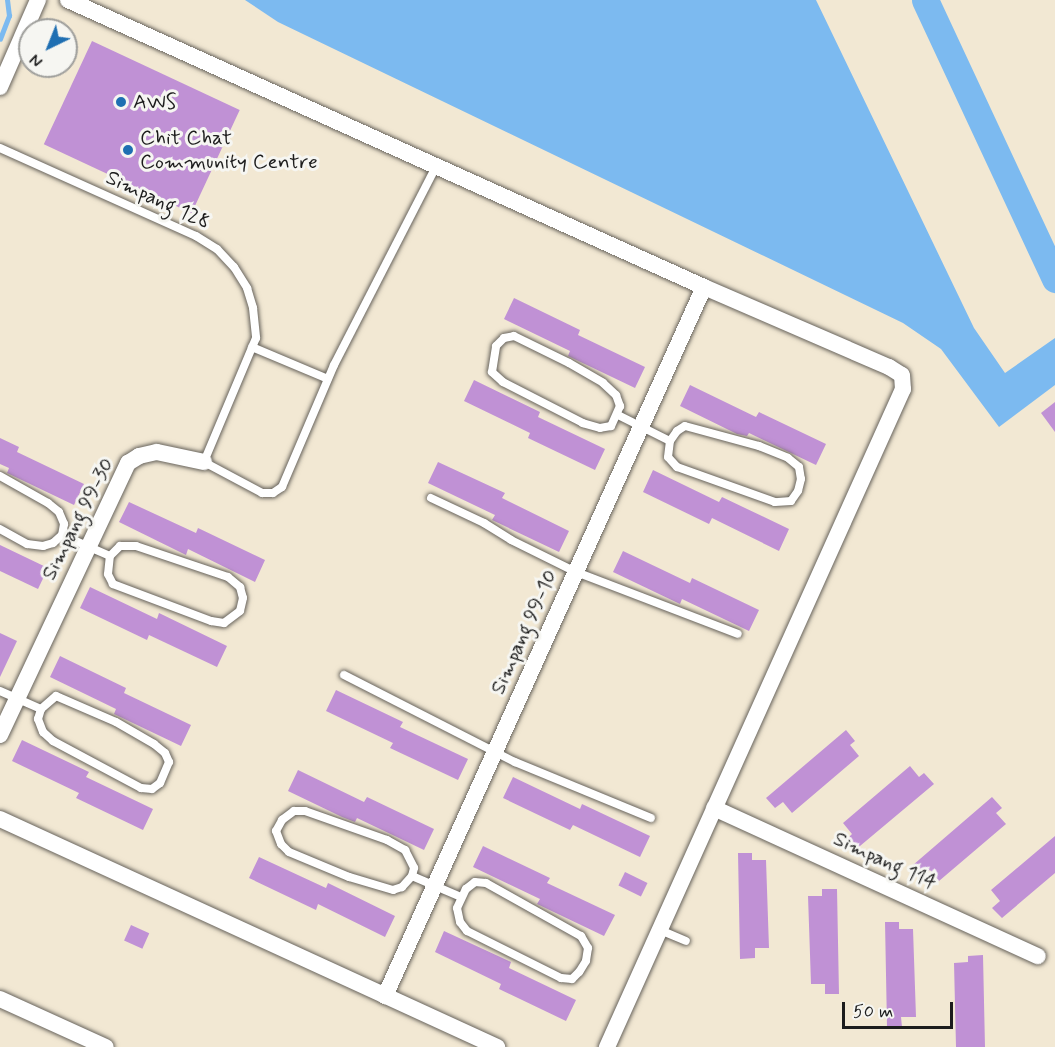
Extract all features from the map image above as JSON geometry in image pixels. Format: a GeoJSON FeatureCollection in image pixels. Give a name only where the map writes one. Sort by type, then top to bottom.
{"type":"FeatureCollection","features":[{"type":"Feature","properties":{"kind":"street"},"geometry":{"type":"LineString","coordinates":[[0,87],[39,0]]}},
{"type":"Feature","properties":{"kind":"street"},"geometry":{"type":"LineString","coordinates":[[68,0],[704,287],[889,367],[902,375],[903,389],[607,1047]]}},
{"type":"Feature","properties":{"kind":"street","name":"Simpang 99-10"},"geometry":{"type":"LineString","coordinates":[[385,996],[704,287]]}},
{"type":"Feature","properties":{"kind":"street","name":"Simpang 99-30"},"geometry":{"type":"LineString","coordinates":[[0,735],[128,463],[139,456],[157,452],[204,462]]}},
{"type":"Feature","properties":{"kind":"street","name":"Simpang 114"},"geometry":{"type":"LineString","coordinates":[[714,808],[1038,956]]}},
{"type":"Feature","properties":{"kind":"street"},"geometry":{"type":"LineString","coordinates":[[0,819],[497,1047]]}},
{"type":"Feature","properties":{"kind":"street"},"geometry":{"type":"LineString","coordinates":[[0,999],[106,1047]]}},
{"type":"Feature","properties":{"kind":"lane","name":"Simpang 128"},"geometry":{"type":"LineString","coordinates":[[0,148],[196,236],[217,249],[234,267],[247,288],[256,326],[256,338],[204,462]]}},
{"type":"Feature","properties":{"kind":"lane"},"geometry":{"type":"LineString","coordinates":[[252,347],[328,379],[437,165]]}},
{"type":"Feature","properties":{"kind":"lane"},"geometry":{"type":"LineString","coordinates":[[514,336],[569,363],[603,383],[616,395],[620,406],[618,415],[611,426],[600,428],[583,423],[503,382],[492,372],[496,346],[504,338],[514,336]]}},
{"type":"Feature","properties":{"kind":"lane","name":"Simpang 99-30"},"geometry":{"type":"LineString","coordinates":[[204,462],[262,493],[273,494],[282,487],[328,379]]}},
{"type":"Feature","properties":{"kind":"lane"},"geometry":{"type":"LineString","coordinates":[[618,415],[670,441]]}},
{"type":"Feature","properties":{"kind":"lane"},"geometry":{"type":"LineString","coordinates":[[685,426],[759,446],[788,458],[799,467],[801,479],[798,491],[790,501],[775,502],[707,480],[677,467],[668,457],[670,441],[677,431],[685,426]]}},
{"type":"Feature","properties":{"kind":"lane"},"geometry":{"type":"LineString","coordinates":[[0,476],[48,502],[59,512],[64,524],[62,535],[53,543],[43,546],[27,544],[0,530]]}},
{"type":"Feature","properties":{"kind":"lane"},"geometry":{"type":"LineString","coordinates":[[431,498],[484,523],[512,540],[576,572],[738,634]]}},
{"type":"Feature","properties":{"kind":"lane"},"geometry":{"type":"LineString","coordinates":[[62,535],[87,548],[110,556]]}},
{"type":"Feature","properties":{"kind":"lane"},"geometry":{"type":"LineString","coordinates":[[120,546],[136,546],[228,577],[240,586],[243,598],[240,611],[224,623],[129,592],[113,584],[108,574],[110,556],[120,546]]}},
{"type":"Feature","properties":{"kind":"lane"},"geometry":{"type":"LineString","coordinates":[[344,675],[494,752],[651,818]]}},
{"type":"Feature","properties":{"kind":"lane"},"geometry":{"type":"LineString","coordinates":[[0,691],[41,709]]}},
{"type":"Feature","properties":{"kind":"lane"},"geometry":{"type":"LineString","coordinates":[[56,696],[116,722],[165,753],[169,762],[160,783],[152,789],[141,788],[53,741],[44,732],[38,719],[41,709],[56,696]]}},
{"type":"Feature","properties":{"kind":"lane"},"geometry":{"type":"LineString","coordinates":[[294,811],[305,811],[387,840],[405,850],[414,868],[412,876],[402,887],[393,890],[349,877],[289,852],[280,844],[276,831],[282,820],[294,811]]}},
{"type":"Feature","properties":{"kind":"lane"},"geometry":{"type":"LineString","coordinates":[[412,876],[461,897]]}},
{"type":"Feature","properties":{"kind":"lane"},"geometry":{"type":"LineString","coordinates":[[475,882],[486,883],[581,936],[588,948],[586,961],[572,979],[561,978],[534,966],[467,931],[460,922],[457,908],[461,897],[475,882]]}},
{"type":"Feature","properties":{"kind":"lane"},"geometry":{"type":"LineString","coordinates":[[660,930],[686,941]]}},
{"type":"Feature","properties":{"kind":"water"},"geometry":{"type":"Polygon","coordinates":[[[245,0],[816,0],[974,328],[1005,373],[1055,338],[1055,385],[999,427],[941,349],[903,323],[278,22],[245,0]]]}},
{"type":"Feature","properties":{"kind":"building"},"geometry":{"type":"Polygon","coordinates":[[[92,41],[240,110],[192,213],[44,144],[75,78],[78,78],[78,71],[92,41]]]}},
{"type":"Feature","properties":{"kind":"building"},"geometry":{"type":"Polygon","coordinates":[[[514,298],[580,330],[578,335],[645,367],[635,388],[568,356],[570,351],[504,319],[514,298]]]}},
{"type":"Feature","properties":{"kind":"building"},"geometry":{"type":"Polygon","coordinates":[[[474,380],[540,412],[538,417],[605,449],[595,470],[528,438],[530,433],[464,401],[474,380]]]}},
{"type":"Feature","properties":{"kind":"building"},"geometry":{"type":"Polygon","coordinates":[[[690,385],[756,417],[759,412],[826,444],[816,465],[749,433],[747,436],[737,434],[680,406],[690,385]]]}},
{"type":"Feature","properties":{"kind":"building"},"geometry":{"type":"Polygon","coordinates":[[[1055,402],[1055,432],[1041,413],[1055,402]]]}},
{"type":"Feature","properties":{"kind":"building"},"geometry":{"type":"Polygon","coordinates":[[[0,438],[19,447],[17,452],[84,484],[74,505],[7,473],[9,468],[0,464],[0,438]]]}},
{"type":"Feature","properties":{"kind":"building"},"geometry":{"type":"Polygon","coordinates":[[[438,462],[505,493],[502,498],[569,531],[559,552],[492,520],[495,515],[428,483],[438,462]]]}},
{"type":"Feature","properties":{"kind":"building"},"geometry":{"type":"Polygon","coordinates":[[[653,470],[719,502],[722,497],[789,529],[779,551],[712,518],[709,524],[643,492],[653,470]]]}},
{"type":"Feature","properties":{"kind":"building"},"geometry":{"type":"Polygon","coordinates":[[[129,502],[196,533],[198,528],[265,560],[255,582],[188,549],[186,555],[119,522],[129,502]]]}},
{"type":"Feature","properties":{"kind":"building"},"geometry":{"type":"Polygon","coordinates":[[[0,545],[48,568],[38,589],[0,571],[0,545]]]}},
{"type":"Feature","properties":{"kind":"building"},"geometry":{"type":"Polygon","coordinates":[[[623,551],[690,583],[692,578],[759,610],[749,631],[682,599],[680,604],[613,572],[623,551]]]}},
{"type":"Feature","properties":{"kind":"building"},"geometry":{"type":"Polygon","coordinates":[[[90,587],[157,619],[159,613],[227,646],[217,667],[149,635],[147,640],[80,608],[90,587]]]}},
{"type":"Feature","properties":{"kind":"building"},"geometry":{"type":"Polygon","coordinates":[[[0,633],[17,641],[0,677],[0,633]]]}},
{"type":"Feature","properties":{"kind":"building"},"geometry":{"type":"Polygon","coordinates":[[[60,656],[126,688],[124,693],[191,725],[181,746],[114,714],[116,709],[50,677],[60,656]]]}},
{"type":"Feature","properties":{"kind":"building"},"geometry":{"type":"Polygon","coordinates":[[[336,690],[403,722],[400,727],[468,759],[458,780],[390,748],[393,743],[326,711],[336,690]]]}},
{"type":"Feature","properties":{"kind":"building"},"geometry":{"type":"Polygon","coordinates":[[[846,730],[855,741],[850,745],[859,756],[792,813],[783,802],[775,808],[766,798],[846,730]]]}},
{"type":"Feature","properties":{"kind":"building"},"geometry":{"type":"Polygon","coordinates":[[[22,740],[89,772],[86,777],[153,809],[143,830],[76,798],[79,793],[12,761],[22,740]]]}},
{"type":"Feature","properties":{"kind":"building"},"geometry":{"type":"Polygon","coordinates":[[[910,766],[919,777],[924,773],[934,784],[854,851],[845,841],[852,834],[843,823],[910,766]]]}},
{"type":"Feature","properties":{"kind":"building"},"geometry":{"type":"Polygon","coordinates":[[[298,770],[364,802],[367,797],[434,829],[424,850],[357,818],[355,822],[342,817],[288,791],[298,770]]]}},
{"type":"Feature","properties":{"kind":"building"},"geometry":{"type":"Polygon","coordinates":[[[513,777],[580,809],[582,804],[650,836],[640,857],[573,825],[570,830],[503,798],[513,777]]]}},
{"type":"Feature","properties":{"kind":"building"},"geometry":{"type":"Polygon","coordinates":[[[992,797],[1002,808],[996,813],[1006,824],[939,881],[930,870],[922,876],[913,865],[992,797]]]}},
{"type":"Feature","properties":{"kind":"building"},"geometry":{"type":"Polygon","coordinates":[[[1055,836],[1055,873],[1002,918],[992,908],[1000,901],[991,890],[1055,836]]]}},
{"type":"Feature","properties":{"kind":"building"},"geometry":{"type":"Polygon","coordinates":[[[483,846],[550,878],[547,883],[615,915],[604,936],[537,904],[540,899],[473,867],[483,846]]]}},
{"type":"Feature","properties":{"kind":"building"},"geometry":{"type":"Polygon","coordinates":[[[738,853],[752,853],[752,860],[766,860],[769,948],[755,948],[755,958],[740,959],[738,853]]]}},
{"type":"Feature","properties":{"kind":"building"},"geometry":{"type":"Polygon","coordinates":[[[259,857],[326,888],[328,883],[395,916],[385,937],[318,904],[316,910],[249,878],[259,857]]]}},
{"type":"Feature","properties":{"kind":"building"},"geometry":{"type":"Polygon","coordinates":[[[625,872],[647,883],[641,896],[618,885],[625,872]]]}},
{"type":"Feature","properties":{"kind":"building"},"geometry":{"type":"Polygon","coordinates":[[[822,889],[837,889],[839,994],[825,994],[825,984],[811,984],[808,896],[822,896],[822,889]]]}},
{"type":"Feature","properties":{"kind":"building"},"geometry":{"type":"Polygon","coordinates":[[[885,922],[899,922],[899,929],[913,929],[916,1017],[901,1017],[902,1027],[887,1027],[885,922]]]}},
{"type":"Feature","properties":{"kind":"building"},"geometry":{"type":"Polygon","coordinates":[[[131,925],[149,933],[142,949],[124,941],[131,925]]]}},
{"type":"Feature","properties":{"kind":"building"},"geometry":{"type":"Polygon","coordinates":[[[444,931],[511,962],[509,968],[576,1000],[566,1021],[499,989],[501,984],[435,952],[444,931]]]}},
{"type":"Feature","properties":{"kind":"building"},"geometry":{"type":"Polygon","coordinates":[[[983,955],[985,1047],[956,1047],[954,963],[968,962],[968,956],[983,955]]]}},
{"type":"Feature","properties":{"kind":"waterway"},"geometry":{"type":"LineString","coordinates":[[0,39],[9,16],[7,0]]}},
{"type":"Feature","properties":{"kind":"waterway"},"geometry":{"type":"LineString","coordinates":[[925,0],[1055,279]]}},
{"type":"Feature","properties":{"kind":"place","name":"AWS"},"geometry":{"type":"Point","coordinates":[121,102]}},
{"type":"Feature","properties":{"kind":"place","name":"Chit Chat Community Centre"},"geometry":{"type":"Point","coordinates":[128,150]}}]}
